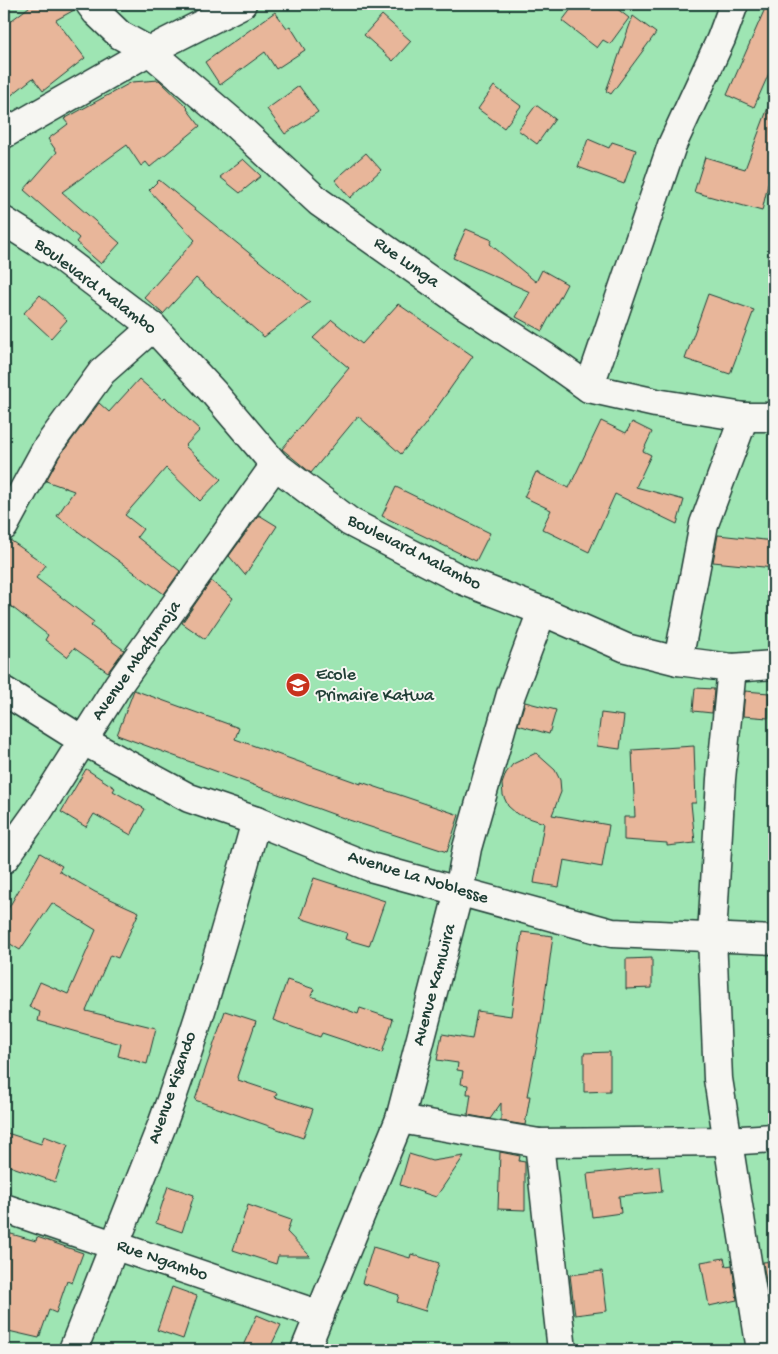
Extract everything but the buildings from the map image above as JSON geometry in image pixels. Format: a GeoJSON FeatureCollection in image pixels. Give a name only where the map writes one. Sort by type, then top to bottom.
{"type":"FeatureCollection","features":[{"type":"Feature","properties":{"kind":"street","name":"Rue Lunga"},"geometry":{"type":"LineString","coordinates":[[90,4],[120,35],[149,51],[236,125],[319,202],[465,305],[544,356],[589,388],[656,402],[744,416],[774,418]]}},
{"type":"Feature","properties":{"kind":"street"},"geometry":{"type":"LineString","coordinates":[[4,134],[149,51],[242,4]]}},
{"type":"Feature","properties":{"kind":"street"},"geometry":{"type":"LineString","coordinates":[[589,388],[672,145],[734,4]]}},
{"type":"Feature","properties":{"kind":"street","name":"Boulevard Malambo"},"geometry":{"type":"LineString","coordinates":[[4,221],[58,255],[153,327],[214,393],[276,465],[350,522],[462,580],[542,611],[626,648],[678,661],[732,668],[774,665]]}},
{"type":"Feature","properties":{"kind":"street"},"geometry":{"type":"LineString","coordinates":[[4,526],[46,449],[102,372],[153,327]]}},
{"type":"Feature","properties":{"kind":"street"},"geometry":{"type":"LineString","coordinates":[[678,661],[704,524],[744,416]]}},
{"type":"Feature","properties":{"kind":"street","name":"Avenue Mbafumoja"},"geometry":{"type":"LineString","coordinates":[[4,859],[39,810],[118,685],[276,465]]}},
{"type":"Feature","properties":{"kind":"street","name":"Avenue Kamwira"},"geometry":{"type":"LineString","coordinates":[[305,1350],[400,1119],[459,891],[467,848],[509,703],[542,611]]}},
{"type":"Feature","properties":{"kind":"street"},"geometry":{"type":"LineString","coordinates":[[732,668],[722,779],[712,937],[718,1079],[726,1141],[761,1350]]}},
{"type":"Feature","properties":{"kind":"street","name":"Avenue La Noblesse"},"geometry":{"type":"LineString","coordinates":[[4,691],[82,740],[188,798],[256,821],[370,867],[612,933],[774,940]]}},
{"type":"Feature","properties":{"kind":"street","name":"Avenue Kisando"},"geometry":{"type":"LineString","coordinates":[[73,1350],[168,1106],[223,943],[256,821]]}},
{"type":"Feature","properties":{"kind":"street"},"geometry":{"type":"LineString","coordinates":[[400,1119],[539,1143],[726,1141],[774,1138]]}},
{"type":"Feature","properties":{"kind":"street"},"geometry":{"type":"LineString","coordinates":[[539,1143],[562,1350]]}},
{"type":"Feature","properties":{"kind":"street","name":"Rue Ngambo"},"geometry":{"type":"LineString","coordinates":[[4,1208],[320,1315]]}},
{"type":"Feature","properties":{"kind":"green space"},"geometry":{"type":"Polygon","coordinates":[[[4,4],[774,4],[774,1350],[4,1350],[4,4]]]}},
{"type":"Feature","properties":{"kind":"place","name":"Ecole Primaire Katwa"},"geometry":{"type":"Point","coordinates":[298,685]}}]}
